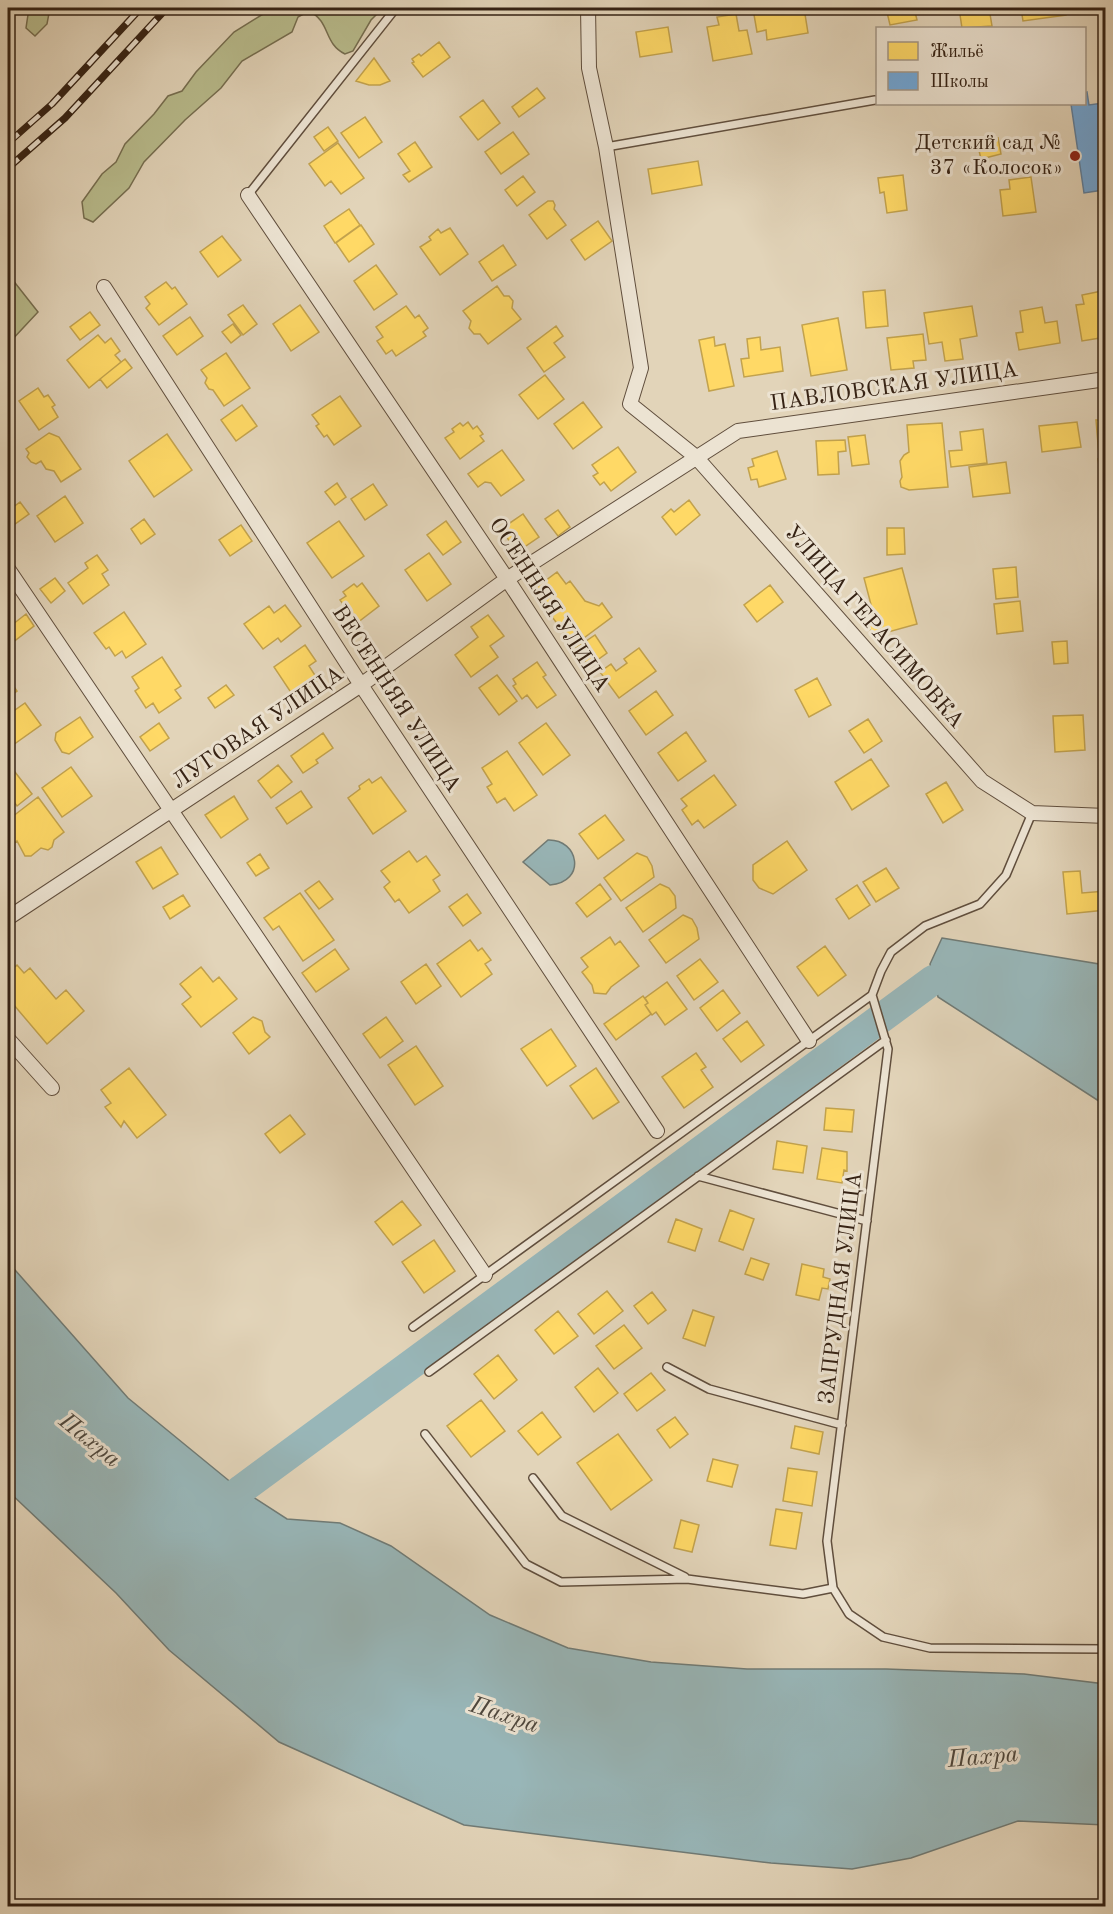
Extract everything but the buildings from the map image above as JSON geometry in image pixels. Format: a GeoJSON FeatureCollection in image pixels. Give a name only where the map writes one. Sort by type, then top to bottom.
{"type":"FeatureCollection","features":[{"type":"Feature","properties":{"kind":"street"},"geometry":{"type":"LineString","coordinates":[[588,8],[589,68],[606,147]]}},
{"type":"Feature","properties":{"kind":"street","name":"УЛИЦА ГЕРАСИМОВКА"},"geometry":{"type":"LineString","coordinates":[[606,147],[641,368],[630,404],[696,457],[982,781],[1032,813]]}},
{"type":"Feature","properties":{"kind":"street","name":"ОСЕННЯЯ УЛИЦА"},"geometry":{"type":"LineString","coordinates":[[248,195],[507,579],[809,1041]]}},
{"type":"Feature","properties":{"kind":"street","name":"ВЕСЕННЯЯ УЛИЦА"},"geometry":{"type":"LineString","coordinates":[[104,287],[361,685],[657,1131]]}},
{"type":"Feature","properties":{"kind":"street","name":"ПАВЛОВСКАЯ УЛИЦА"},"geometry":{"type":"LineString","coordinates":[[696,457],[738,431],[1106,378]]}},
{"type":"Feature","properties":{"kind":"street","name":"ЛУГОВАЯ УЛИЦА"},"geometry":{"type":"LineString","coordinates":[[8,918],[361,685],[507,579],[696,457]]}},
{"type":"Feature","properties":{"kind":"street","name":"ЛУГОВАЯ УЛИЦА"},"geometry":{"type":"LineString","coordinates":[[8,569],[485,1275]]}},
{"type":"Feature","properties":{"kind":"street"},"geometry":{"type":"LineString","coordinates":[[1032,813],[1106,816]]}},
{"type":"Feature","properties":{"kind":"street"},"geometry":{"type":"LineString","coordinates":[[8,1039],[52,1088]]}},
{"type":"Feature","properties":{"kind":"lane"},"geometry":{"type":"LineString","coordinates":[[248,195],[396,8]]}},
{"type":"Feature","properties":{"kind":"lane"},"geometry":{"type":"LineString","coordinates":[[606,147],[875,100]]}},
{"type":"Feature","properties":{"kind":"lane"},"geometry":{"type":"LineString","coordinates":[[413,1327],[872,995],[881,970],[891,952],[925,926],[980,904],[1006,875],[1032,813]]}},
{"type":"Feature","properties":{"kind":"lane","name":"ЗАПРУДНАЯ УЛИЦА"},"geometry":{"type":"LineString","coordinates":[[833,1588],[828,1541],[888,1049],[872,995]]}},
{"type":"Feature","properties":{"kind":"lane"},"geometry":{"type":"LineString","coordinates":[[429,1372],[886,1040]]}},
{"type":"Feature","properties":{"kind":"lane"},"geometry":{"type":"LineString","coordinates":[[698,1176],[867,1221]]}},
{"type":"Feature","properties":{"kind":"lane"},"geometry":{"type":"LineString","coordinates":[[667,1367],[709,1389],[842,1425]]}},
{"type":"Feature","properties":{"kind":"lane"},"geometry":{"type":"LineString","coordinates":[[425,1434],[526,1564],[561,1582],[687,1579],[803,1594],[833,1588],[849,1614],[883,1636],[930,1648],[1106,1649]]}},
{"type":"Feature","properties":{"kind":"lane"},"geometry":{"type":"LineString","coordinates":[[533,1478],[562,1515],[687,1579]]}},
{"type":"Feature","properties":{"kind":"green space"},"geometry":{"type":"Polygon","coordinates":[[[29,8],[50,8],[47,24],[35,36],[26,28],[29,8]]]}},
{"type":"Feature","properties":{"kind":"green space"},"geometry":{"type":"Polygon","coordinates":[[[273,8],[383,8],[371,20],[353,51],[345,54],[333,44],[316,16],[309,11],[298,17],[292,32],[242,61],[221,88],[185,120],[144,162],[129,188],[93,222],[84,218],[82,202],[102,174],[116,162],[125,144],[168,96],[182,91],[196,72],[234,32],[273,8]]]}},
{"type":"Feature","properties":{"kind":"green space"},"geometry":{"type":"Polygon","coordinates":[[[12,279],[38,312],[8,344],[8,280],[12,279]]]}},
{"type":"Feature","properties":{"kind":"water"},"geometry":{"type":"Polygon","coordinates":[[[548,840],[567,846],[574,861],[574,869],[570,877],[550,885],[523,862],[548,840]]]}},
{"type":"Feature","properties":{"kind":"water"},"geometry":{"type":"Polygon","coordinates":[[[942,938],[1105,965],[1105,1105],[938,997],[930,964],[942,938]]]}},
{"type":"Feature","properties":{"kind":"water","name":"Пахра"},"geometry":{"type":"Polygon","coordinates":[[[8,1262],[128,1398],[233,1484],[287,1519],[340,1523],[391,1546],[490,1615],[568,1648],[651,1662],[747,1669],[886,1669],[1024,1674],[1105,1684],[1105,1825],[1018,1821],[911,1858],[852,1869],[771,1863],[464,1825],[279,1742],[169,1650],[116,1593],[8,1491],[8,1262]]]}},
{"type":"Feature","properties":{"kind":"waterway"},"geometry":{"type":"LineString","coordinates":[[210,1515],[242,1489],[933,980]]}},
{"type":"Feature","properties":{"kind":"railway"},"geometry":{"type":"LineString","coordinates":[[8,143],[52,104],[141,8]]}},
{"type":"Feature","properties":{"kind":"railway"},"geometry":{"type":"LineString","coordinates":[[8,168],[65,118],[167,8]]}},
{"type":"Feature","properties":{"kind":"place","name":"Детский сад № 37 «Колосок»"},"geometry":{"type":"Point","coordinates":[1075,156]}}]}
